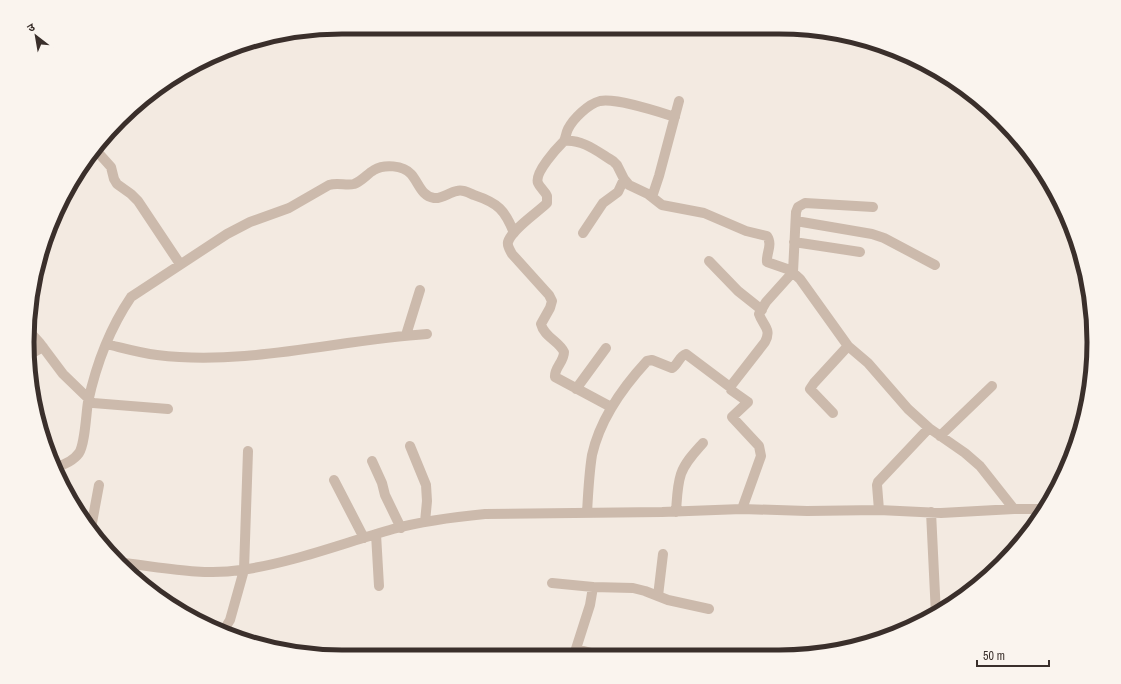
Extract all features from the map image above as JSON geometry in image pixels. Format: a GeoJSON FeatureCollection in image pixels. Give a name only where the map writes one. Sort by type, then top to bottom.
{"type":"FeatureCollection","features":[{"type":"Feature","properties":{"kind":"street"},"geometry":{"type":"LineString","coordinates":[[611,407],[555,377],[555,373],[564,358],[564,352],[561,346],[543,330],[541,324],[550,308],[552,301],[510,250],[508,241],[514,233],[547,203],[548,196],[538,183],[538,177],[546,163],[564,141],[568,129],[574,120],[588,107],[597,102],[606,101],[644,108],[674,117]]}},
{"type":"Feature","properties":{"kind":"street"},"geometry":{"type":"LineString","coordinates":[[652,197],[660,176],[679,101]]}},
{"type":"Feature","properties":{"kind":"street"},"geometry":{"type":"LineString","coordinates":[[564,141],[572,140],[585,144],[613,161],[629,185],[652,197],[662,205],[704,213],[746,232],[767,236],[770,245],[766,258],[767,262],[792,272],[805,285],[848,346],[868,363],[908,409],[929,428],[964,452],[980,466],[1014,509]]}},
{"type":"Feature","properties":{"kind":"street"},"geometry":{"type":"LineString","coordinates":[[99,154],[111,167],[117,184],[135,196],[180,264]]}},
{"type":"Feature","properties":{"kind":"street"},"geometry":{"type":"LineString","coordinates":[[60,465],[70,461],[79,453],[83,441],[89,400],[100,359],[116,322],[131,297],[228,234],[257,220],[289,208],[330,185],[336,183],[353,184],[375,170],[386,167],[400,167],[408,171],[423,192],[432,198],[441,198],[454,191],[462,191],[495,204],[508,217],[514,233]]}},
{"type":"Feature","properties":{"kind":"street"},"geometry":{"type":"LineString","coordinates":[[583,233],[603,203],[618,192],[624,179]]}},
{"type":"Feature","properties":{"kind":"street"},"geometry":{"type":"LineString","coordinates":[[730,386],[769,335],[768,330],[762,322],[759,314],[766,302],[792,272],[798,207],[805,203],[873,207]]}},
{"type":"Feature","properties":{"kind":"street"},"geometry":{"type":"LineString","coordinates":[[796,221],[878,236],[935,265]]}},
{"type":"Feature","properties":{"kind":"street"},"geometry":{"type":"LineString","coordinates":[[794,242],[860,252]]}},
{"type":"Feature","properties":{"kind":"street"},"geometry":{"type":"LineString","coordinates":[[709,261],[738,291],[762,310]]}},
{"type":"Feature","properties":{"kind":"street"},"geometry":{"type":"LineString","coordinates":[[406,335],[420,290]]}},
{"type":"Feature","properties":{"kind":"street"},"geometry":{"type":"LineString","coordinates":[[106,344],[157,355],[207,358],[256,355],[406,335],[427,334]]}},
{"type":"Feature","properties":{"kind":"street"},"geometry":{"type":"LineString","coordinates":[[34,337],[63,374],[89,400],[96,404],[168,409]]}},
{"type":"Feature","properties":{"kind":"street"},"geometry":{"type":"LineString","coordinates":[[833,413],[810,389],[848,346]]}},
{"type":"Feature","properties":{"kind":"street"},"geometry":{"type":"LineString","coordinates":[[34,352],[43,347]]}},
{"type":"Feature","properties":{"kind":"street"},"geometry":{"type":"LineString","coordinates":[[576,389],[606,348]]}},
{"type":"Feature","properties":{"kind":"street"},"geometry":{"type":"LineString","coordinates":[[587,513],[590,470],[593,454],[598,436],[611,407],[649,360],[672,368],[683,355],[686,354],[730,386],[731,390],[748,402],[732,417],[759,446],[761,456],[742,509]]}},
{"type":"Feature","properties":{"kind":"street"},"geometry":{"type":"LineString","coordinates":[[940,436],[992,386]]}},
{"type":"Feature","properties":{"kind":"street"},"geometry":{"type":"LineString","coordinates":[[879,510],[877,484],[929,428]]}},
{"type":"Feature","properties":{"kind":"street"},"geometry":{"type":"LineString","coordinates":[[676,512],[679,482],[682,472],[687,462],[703,443]]}},
{"type":"Feature","properties":{"kind":"street"},"geometry":{"type":"LineString","coordinates":[[410,446],[426,485],[427,501],[424,522]]}},
{"type":"Feature","properties":{"kind":"street"},"geometry":{"type":"LineString","coordinates":[[225,628],[230,620],[244,570],[248,451]]}},
{"type":"Feature","properties":{"kind":"street"},"geometry":{"type":"LineString","coordinates":[[372,461],[385,495],[401,528]]}},
{"type":"Feature","properties":{"kind":"street"},"geometry":{"type":"LineString","coordinates":[[334,480],[364,538]]}},
{"type":"Feature","properties":{"kind":"street"},"geometry":{"type":"LineString","coordinates":[[92,520],[99,485]]}},
{"type":"Feature","properties":{"kind":"street"},"geometry":{"type":"LineString","coordinates":[[128,564],[205,572],[244,570],[288,560],[376,534],[424,522],[457,516],[485,514],[676,512],[742,509],[931,512],[1038,509]]}},
{"type":"Feature","properties":{"kind":"street"},"geometry":{"type":"LineString","coordinates":[[931,512],[936,607]]}},
{"type":"Feature","properties":{"kind":"street"},"geometry":{"type":"LineString","coordinates":[[376,534],[380,586]]}},
{"type":"Feature","properties":{"kind":"street"},"geometry":{"type":"LineString","coordinates":[[658,596],[663,554]]}},
{"type":"Feature","properties":{"kind":"street"},"geometry":{"type":"LineString","coordinates":[[552,583],[593,587],[633,588],[668,600],[709,609]]}},
{"type":"Feature","properties":{"kind":"street"},"geometry":{"type":"LineString","coordinates":[[576,650],[590,605],[593,587]]}}]}
